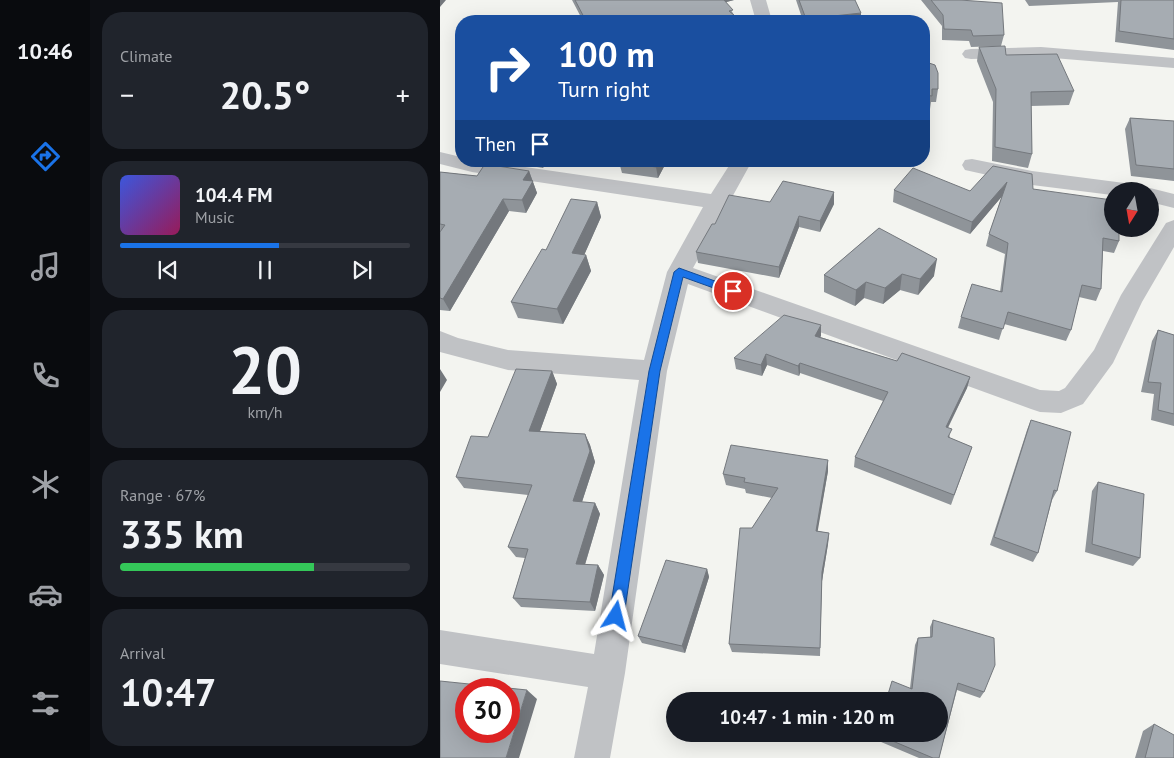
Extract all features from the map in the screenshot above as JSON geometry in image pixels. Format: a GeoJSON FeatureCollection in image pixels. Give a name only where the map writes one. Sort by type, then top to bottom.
{"type":"FeatureCollection","features":[{"type":"Feature","properties":{"kind":"street"},"geometry":{"type":"LineString","coordinates":[[758,0],[762,15]]}},
{"type":"Feature","properties":{"kind":"street"},"geometry":{"type":"LineString","coordinates":[[971,54],[1041,52],[1174,63]]}},
{"type":"Feature","properties":{"kind":"street"},"geometry":{"type":"LineString","coordinates":[[440,158],[455,162]]}},
{"type":"Feature","properties":{"kind":"street"},"geometry":{"type":"LineString","coordinates":[[972,166],[1032,178],[1104,187]]}},
{"type":"Feature","properties":{"kind":"street"},"geometry":{"type":"LineString","coordinates":[[479,167],[717,202]]}},
{"type":"Feature","properties":{"kind":"street"},"geometry":{"type":"LineString","coordinates":[[592,758],[608,673],[654,371],[679,272],[738,167]]}},
{"type":"Feature","properties":{"kind":"street"},"geometry":{"type":"LineString","coordinates":[[1159,197],[1174,201]]}},
{"type":"Feature","properties":{"kind":"street"},"geometry":{"type":"LineString","coordinates":[[679,272],[1040,401],[1061,402],[1074,396],[1104,356],[1130,301],[1174,228]]}},
{"type":"Feature","properties":{"kind":"street"},"geometry":{"type":"LineString","coordinates":[[440,341],[453,348],[508,360],[654,371]]}},
{"type":"Feature","properties":{"kind":"street"},"geometry":{"type":"LineString","coordinates":[[440,647],[608,673]]}},
{"type":"Feature","properties":{"kind":"building"},"geometry":{"type":"Polygon","coordinates":[[[575,0],[724,0],[733,10],[729,11],[734,15],[583,15],[575,0]]]}},
{"type":"Feature","properties":{"kind":"building"},"geometry":{"type":"Polygon","coordinates":[[[799,0],[855,0],[861,13],[843,15],[805,15],[799,0]]]}},
{"type":"Feature","properties":{"kind":"building"},"geometry":{"type":"Polygon","coordinates":[[[931,0],[1002,3],[1004,35],[973,36],[971,30],[944,29],[943,15],[931,0]]]}},
{"type":"Feature","properties":{"kind":"building"},"geometry":{"type":"Polygon","coordinates":[[[1121,0],[1174,0],[1174,39],[1119,31],[1121,0]]]}},
{"type":"Feature","properties":{"kind":"building"},"geometry":{"type":"Polygon","coordinates":[[[1005,46],[1006,55],[1057,54],[1074,91],[1031,92],[1032,154],[995,147],[996,89],[979,47],[1005,46]]]}},
{"type":"Feature","properties":{"kind":"building"},"geometry":{"type":"Polygon","coordinates":[[[930,63],[935,65],[938,73],[938,89],[932,89],[932,96],[930,96],[930,63]]]}},
{"type":"Feature","properties":{"kind":"building"},"geometry":{"type":"Polygon","coordinates":[[[1130,118],[1174,121],[1174,169],[1136,165],[1130,118]]]}},
{"type":"Feature","properties":{"kind":"building"},"geometry":{"type":"Polygon","coordinates":[[[993,166],[1032,174],[1033,189],[1104,199],[1104,238],[1119,238],[1119,241],[1103,238],[1101,289],[1082,285],[1071,330],[1008,312],[1003,329],[961,317],[972,284],[1002,292],[1008,243],[989,234],[1007,182],[972,222],[894,190],[913,168],[970,191],[993,166]]]}},
{"type":"Feature","properties":{"kind":"building"},"geometry":{"type":"Polygon","coordinates":[[[483,167],[504,167],[529,171],[523,180],[533,181],[522,200],[503,199],[443,299],[440,298],[440,232],[445,225],[440,224],[440,172],[477,176],[483,167]]]}},
{"type":"Feature","properties":{"kind":"building"},"geometry":{"type":"Polygon","coordinates":[[[783,181],[834,192],[820,221],[799,216],[779,267],[696,252],[712,224],[715,224],[729,195],[770,202],[783,181]]]}},
{"type":"Feature","properties":{"kind":"building"},"geometry":{"type":"Polygon","coordinates":[[[571,199],[597,202],[572,253],[586,255],[557,309],[511,302],[542,249],[546,250],[571,199]]]}},
{"type":"Feature","properties":{"kind":"building"},"geometry":{"type":"Polygon","coordinates":[[[879,228],[937,259],[920,279],[902,274],[885,288],[866,282],[856,290],[824,275],[879,228]]]}},
{"type":"Feature","properties":{"kind":"building"},"geometry":{"type":"Polygon","coordinates":[[[784,315],[821,325],[815,336],[897,361],[902,353],[970,377],[946,427],[952,429],[948,437],[972,447],[954,495],[855,457],[888,392],[800,363],[798,366],[766,354],[761,365],[734,358],[784,315]]]}},
{"type":"Feature","properties":{"kind":"building"},"geometry":{"type":"Polygon","coordinates":[[[1158,330],[1174,335],[1174,414],[1158,410],[1161,383],[1148,382],[1158,330]]]}},
{"type":"Feature","properties":{"kind":"building"},"geometry":{"type":"Polygon","coordinates":[[[516,369],[552,371],[529,431],[585,434],[590,451],[573,501],[595,503],[576,564],[598,565],[590,602],[513,598],[528,549],[508,547],[532,485],[456,477],[471,436],[488,437],[516,369]]]}},
{"type":"Feature","properties":{"kind":"building"},"geometry":{"type":"Polygon","coordinates":[[[1031,420],[1071,432],[1057,491],[1054,490],[1038,553],[994,537],[1031,420]]]}},
{"type":"Feature","properties":{"kind":"building"},"geometry":{"type":"Polygon","coordinates":[[[731,445],[828,460],[816,531],[829,533],[822,572],[820,648],[729,644],[740,528],[752,528],[778,488],[744,482],[745,478],[723,474],[731,445]]]}},
{"type":"Feature","properties":{"kind":"building"},"geometry":{"type":"Polygon","coordinates":[[[1098,482],[1144,494],[1140,558],[1092,544],[1098,482]]]}},
{"type":"Feature","properties":{"kind":"building"},"geometry":{"type":"Polygon","coordinates":[[[666,560],[707,569],[682,646],[638,636],[666,560]]]}},
{"type":"Feature","properties":{"kind":"building"},"geometry":{"type":"Polygon","coordinates":[[[933,620],[994,638],[995,665],[984,692],[958,683],[948,722],[948,692],[889,692],[892,681],[912,689],[918,638],[932,637],[933,620]]]}},
{"type":"Feature","properties":{"kind":"building"},"geometry":{"type":"Polygon","coordinates":[[[440,681],[455,683],[455,743],[511,743],[506,758],[440,758],[440,681]]]}},
{"type":"Feature","properties":{"kind":"building"},"geometry":{"type":"Polygon","coordinates":[[[520,689],[527,690],[520,713],[520,689]]]}},
{"type":"Feature","properties":{"kind":"building"},"geometry":{"type":"Polygon","coordinates":[[[1154,724],[1174,735],[1174,758],[1145,758],[1154,724]]]}},
{"type":"Feature","properties":{"kind":"building"},"geometry":{"type":"Polygon","coordinates":[[[895,742],[943,742],[939,758],[933,758],[895,742]]]}},
{"type":"Feature","properties":{"kind":"route"},"geometry":{"type":"LineString","coordinates":[[616,616],[654,371],[679,272],[733,291]]}}]}
